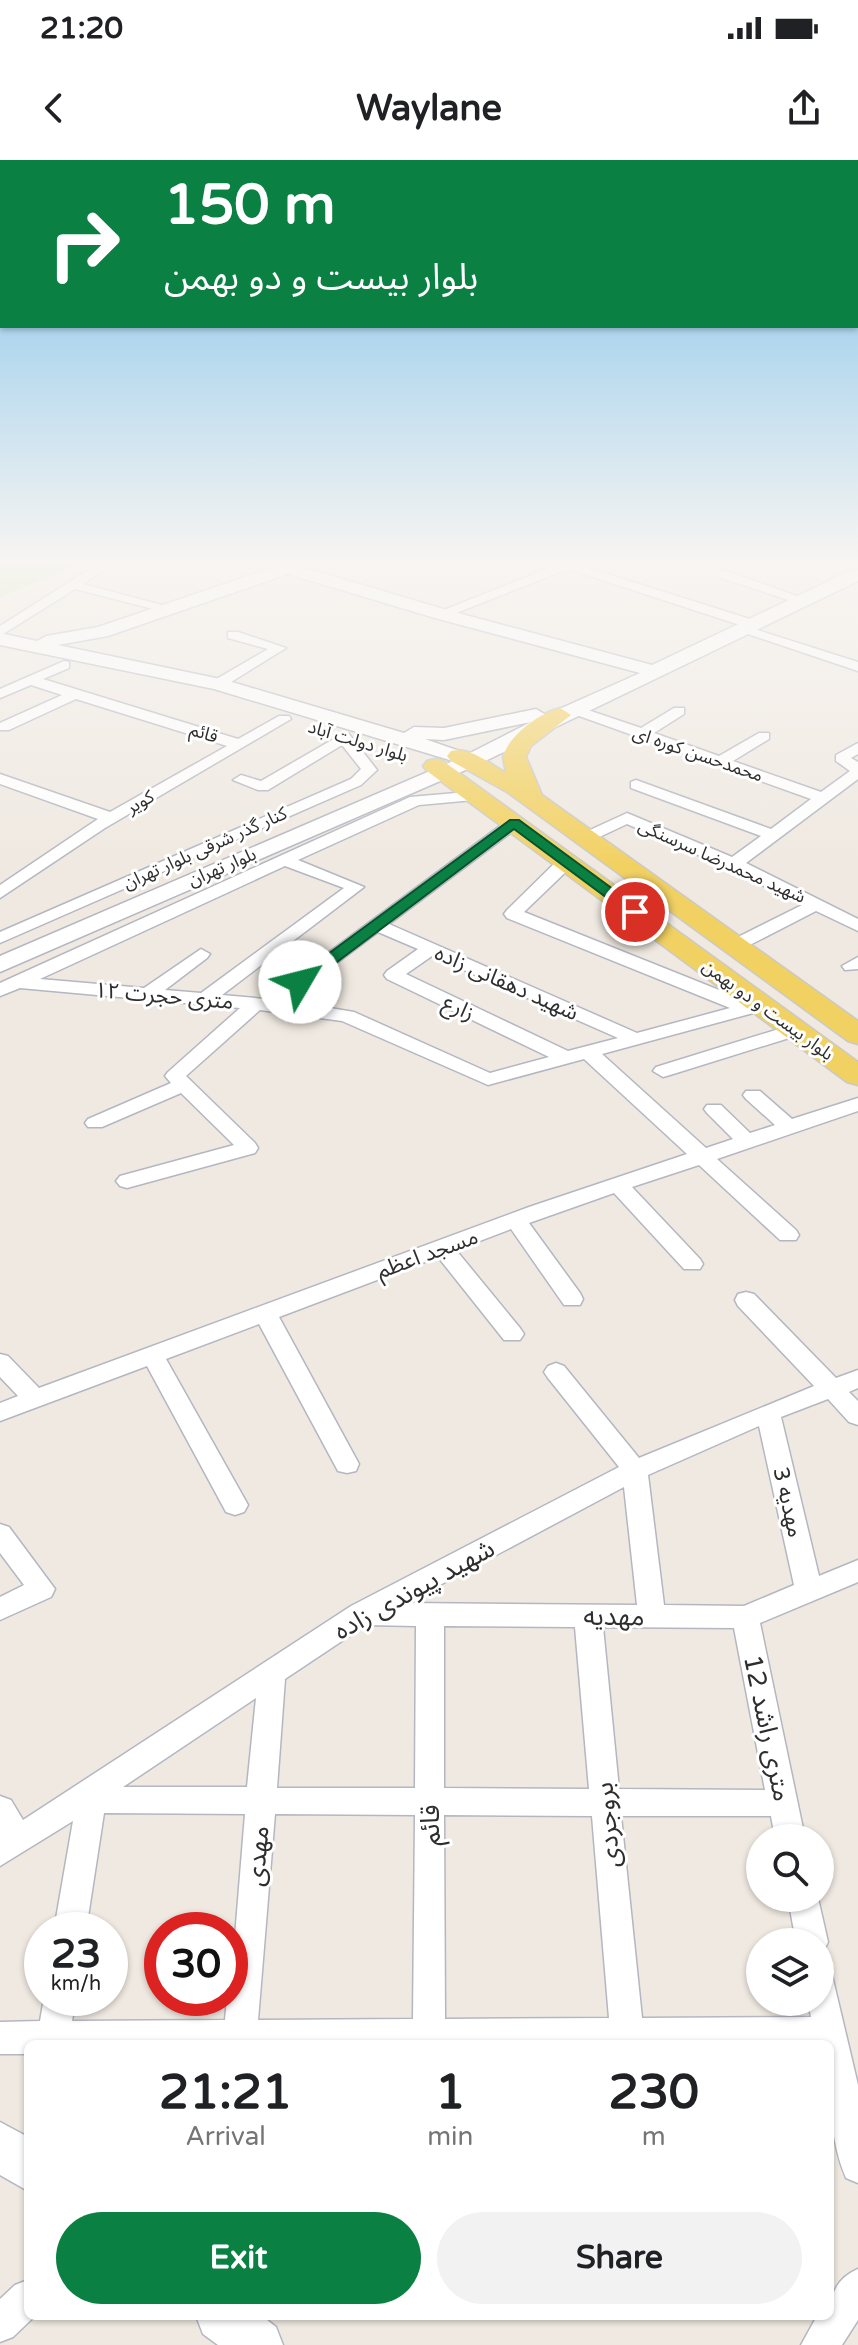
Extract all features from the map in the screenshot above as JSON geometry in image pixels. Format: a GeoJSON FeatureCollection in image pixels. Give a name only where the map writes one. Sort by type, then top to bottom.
{"type":"FeatureCollection","features":[{"type":"Feature","properties":{"kind":"main road","name":"بلوار دولت آباد"},"geometry":{"type":"LineString","coordinates":[[45,662],[140,678],[284,719],[352,731]]}},
{"type":"Feature","properties":{"kind":"main road"},"geometry":{"type":"LineString","coordinates":[[64,665],[70,662]]}},
{"type":"Feature","properties":{"kind":"main road","name":"بلوار دولت آباد"},"geometry":{"type":"LineString","coordinates":[[118,662],[218,684],[452,764]]}},
{"type":"Feature","properties":{"kind":"main road"},"geometry":{"type":"LineString","coordinates":[[566,662],[574,697]]}},
{"type":"Feature","properties":{"kind":"main road"},"geometry":{"type":"LineString","coordinates":[[620,662],[654,671]]}},
{"type":"Feature","properties":{"kind":"main road"},"geometry":{"type":"LineString","coordinates":[[352,731],[444,734],[652,675],[672,662]]}},
{"type":"Feature","properties":{"kind":"main road"},"geometry":{"type":"LineString","coordinates":[[452,764],[574,697]]}},
{"type":"Feature","properties":{"kind":"main road"},"geometry":{"type":"LineString","coordinates":[[532,799],[515,769],[515,751],[525,738],[574,697]]}},
{"type":"Feature","properties":{"kind":"main road","name":"بلوار بیست و دو بهمن"},"geometry":{"type":"LineString","coordinates":[[452,764],[479,796],[514,823],[733,984],[754,1006],[795,1030],[858,1076]]}},
{"type":"Feature","properties":{"kind":"main road","name":"بلوار بیست و دو بهمن"},"geometry":{"type":"LineString","coordinates":[[452,764],[532,799],[858,1035]]}},
{"type":"Feature","properties":{"kind":"main road","name":"بلوار تهران"},"geometry":{"type":"LineString","coordinates":[[0,956],[282,823],[452,764]]}},
{"type":"Feature","properties":{"kind":"main road","name":"بلوار تهران"},"geometry":{"type":"LineString","coordinates":[[0,965],[452,764]]}},
{"type":"Feature","properties":{"kind":"main road"},"geometry":{"type":"LineString","coordinates":[[733,984],[767,970]]}},
{"type":"Feature","properties":{"kind":"main road"},"geometry":{"type":"LineString","coordinates":[[0,2145],[24,2164]]}},
{"type":"Feature","properties":{"kind":"main road"},"geometry":{"type":"LineString","coordinates":[[226,2320],[258,2345]]}},
{"type":"Feature","properties":{"kind":"street"},"geometry":{"type":"LineString","coordinates":[[218,684],[255,662]]}},
{"type":"Feature","properties":{"kind":"street"},"geometry":{"type":"LineString","coordinates":[[0,694],[64,665]]}},
{"type":"Feature","properties":{"kind":"street","name":"قائم"},"geometry":{"type":"LineString","coordinates":[[30,680],[240,745]]}},
{"type":"Feature","properties":{"kind":"street"},"geometry":{"type":"LineString","coordinates":[[4,727],[75,694]]}},
{"type":"Feature","properties":{"kind":"street","name":"محمدحسن کوره ای"},"geometry":{"type":"LineString","coordinates":[[574,697],[642,734],[822,798]]}},
{"type":"Feature","properties":{"kind":"street"},"geometry":{"type":"LineString","coordinates":[[642,734],[679,711]]}},
{"type":"Feature","properties":{"kind":"street","name":"کویر"},"geometry":{"type":"LineString","coordinates":[[0,893],[112,818],[284,719]]}},
{"type":"Feature","properties":{"kind":"street"},"geometry":{"type":"LineString","coordinates":[[241,780],[263,787],[352,731]]}},
{"type":"Feature","properties":{"kind":"street","name":"کنار گذر شرقی بلوار تهران"},"geometry":{"type":"LineString","coordinates":[[0,938],[282,823],[356,782],[369,770],[352,731]]}},
{"type":"Feature","properties":{"kind":"street"},"geometry":{"type":"LineString","coordinates":[[720,762],[764,736]]}},
{"type":"Feature","properties":{"kind":"street"},"geometry":{"type":"LineString","coordinates":[[734,864],[858,770],[841,758],[858,747]]}},
{"type":"Feature","properties":{"kind":"street"},"geometry":{"type":"LineString","coordinates":[[0,779],[112,818]]}},
{"type":"Feature","properties":{"kind":"street"},"geometry":{"type":"LineString","coordinates":[[636,785],[772,835]]}},
{"type":"Feature","properties":{"kind":"street"},"geometry":{"type":"LineString","coordinates":[[0,797],[22,786]]}},
{"type":"Feature","properties":{"kind":"street"},"geometry":{"type":"LineString","coordinates":[[9,986],[416,800],[479,796]]}},
{"type":"Feature","properties":{"kind":"street","name":"شهید محمدرضا سرسنگی"},"geometry":{"type":"LineString","coordinates":[[585,838],[627,818],[734,864],[858,926]]}},
{"type":"Feature","properties":{"kind":"street"},"geometry":{"type":"LineString","coordinates":[[282,1006],[300,982],[514,823]]}},
{"type":"Feature","properties":{"kind":"street"},"geometry":{"type":"LineString","coordinates":[[205,999],[356,887],[283,860]]}},
{"type":"Feature","properties":{"kind":"street"},"geometry":{"type":"LineString","coordinates":[[567,861],[513,914],[754,1006]]}},
{"type":"Feature","properties":{"kind":"street"},"geometry":{"type":"LineString","coordinates":[[136,904],[157,918]]}},
{"type":"Feature","properties":{"kind":"street"},"geometry":{"type":"LineString","coordinates":[[734,946],[817,904]]}},
{"type":"Feature","properties":{"kind":"street","name":"شهید دهقانی زاده"},"geometry":{"type":"LineString","coordinates":[[377,925],[636,1039]]}},
{"type":"Feature","properties":{"kind":"street","name":"زارع"},"geometry":{"type":"LineString","coordinates":[[430,949],[393,975],[567,1058]]}},
{"type":"Feature","properties":{"kind":"street"},"geometry":{"type":"LineString","coordinates":[[148,994],[201,954]]}},
{"type":"Feature","properties":{"kind":"street","name":"۱۲ متری حجرت"},"geometry":{"type":"LineString","coordinates":[[9,986],[205,999],[347,1016],[488,1079],[567,1058]]}},
{"type":"Feature","properties":{"kind":"street"},"geometry":{"type":"LineString","coordinates":[[127,1181],[248,1148],[175,1076],[255,1004]]}},
{"type":"Feature","properties":{"kind":"street"},"geometry":{"type":"LineString","coordinates":[[567,1058],[754,1006]]}},
{"type":"Feature","properties":{"kind":"street"},"geometry":{"type":"LineString","coordinates":[[663,1071],[795,1030]]}},
{"type":"Feature","properties":{"kind":"street"},"geometry":{"type":"LineString","coordinates":[[588,1052],[788,1235]]}},
{"type":"Feature","properties":{"kind":"street"},"geometry":{"type":"LineString","coordinates":[[95,1123],[184,1084]]}},
{"type":"Feature","properties":{"kind":"street"},"geometry":{"type":"LineString","coordinates":[[753,1095],[789,1127]]}},
{"type":"Feature","properties":{"kind":"street","name":"مسجد اعظم"},"geometry":{"type":"LineString","coordinates":[[0,1412],[516,1220],[858,1104]]}},
{"type":"Feature","properties":{"kind":"street"},"geometry":{"type":"LineString","coordinates":[[714,1109],[746,1141]]}},
{"type":"Feature","properties":{"kind":"street"},"geometry":{"type":"LineString","coordinates":[[617,1184],[692,1264]]}},
{"type":"Feature","properties":{"kind":"street"},"geometry":{"type":"LineString","coordinates":[[516,1220],[572,1299]]}},
{"type":"Feature","properties":{"kind":"street"},"geometry":{"type":"LineString","coordinates":[[442,1247],[512,1334]]}},
{"type":"Feature","properties":{"kind":"street"},"geometry":{"type":"LineString","coordinates":[[746,1300],[846,1383],[858,1416]]}},
{"type":"Feature","properties":{"kind":"street"},"geometry":{"type":"LineString","coordinates":[[265,1313],[347,1464]]}},
{"type":"Feature","properties":{"kind":"street"},"geometry":{"type":"LineString","coordinates":[[152,1355],[235,1505]]}},
{"type":"Feature","properties":{"kind":"street"},"geometry":{"type":"LineString","coordinates":[[0,1362],[35,1399]]}},
{"type":"Feature","properties":{"kind":"street"},"geometry":{"type":"LineString","coordinates":[[556,1372],[635,1470],[652,1617]]}},
{"type":"Feature","properties":{"kind":"street","name":"شهید پیوندی زاده"},"geometry":{"type":"LineString","coordinates":[[10,1846],[85,1800],[361,1614],[635,1470],[768,1412],[846,1383]]}},
{"type":"Feature","properties":{"kind":"street","name":"مهدیه 3"},"geometry":{"type":"LineString","coordinates":[[768,1412],[809,1591]]}},
{"type":"Feature","properties":{"kind":"street"},"geometry":{"type":"LineString","coordinates":[[0,1534],[42,1589],[0,1609]]}},
{"type":"Feature","properties":{"kind":"street","name":"مهدیه"},"geometry":{"type":"LineString","coordinates":[[361,1614],[745,1617],[858,1572]]}},
{"type":"Feature","properties":{"kind":"street","name":"قائم"},"geometry":{"type":"LineString","coordinates":[[429,2036],[430,1615]]}},
{"type":"Feature","properties":{"kind":"street","name":"بروجردی"},"geometry":{"type":"LineString","coordinates":[[588,1616],[627,2035]]}},
{"type":"Feature","properties":{"kind":"street","name":"12 متری راشد"},"geometry":{"type":"LineString","coordinates":[[745,1617],[787,1824]]}},
{"type":"Feature","properties":{"kind":"street","name":"مهدی"},"geometry":{"type":"LineString","coordinates":[[240,2038],[272,1673]]}},
{"type":"Feature","properties":{"kind":"street"},"geometry":{"type":"LineString","coordinates":[[72,1912],[85,1800],[783,1803]]}},
{"type":"Feature","properties":{"kind":"street"},"geometry":{"type":"LineString","coordinates":[[0,1809],[10,1846]]}},
{"type":"Feature","properties":{"kind":"street"},"geometry":{"type":"LineString","coordinates":[[53,2039],[57,2016]]}},
{"type":"Feature","properties":{"kind":"street"},"geometry":{"type":"LineString","coordinates":[[827,2016],[831,2040]]}},
{"type":"Feature","properties":{"kind":"street"},"geometry":{"type":"LineString","coordinates":[[0,2038],[830,2033]]}},
{"type":"Feature","properties":{"kind":"street"},"geometry":{"type":"LineString","coordinates":[[834,2052],[858,2166]]}},
{"type":"Feature","properties":{"kind":"street"},"geometry":{"type":"LineString","coordinates":[[820,2345],[858,2287]]}},
{"type":"Feature","properties":{"kind":"street"},"geometry":{"type":"LineString","coordinates":[[0,2324],[24,2302]]}},
{"type":"Feature","properties":{"kind":"route"},"geometry":{"type":"LineString","coordinates":[[300,982],[514,823],[635,912]]}}]}
